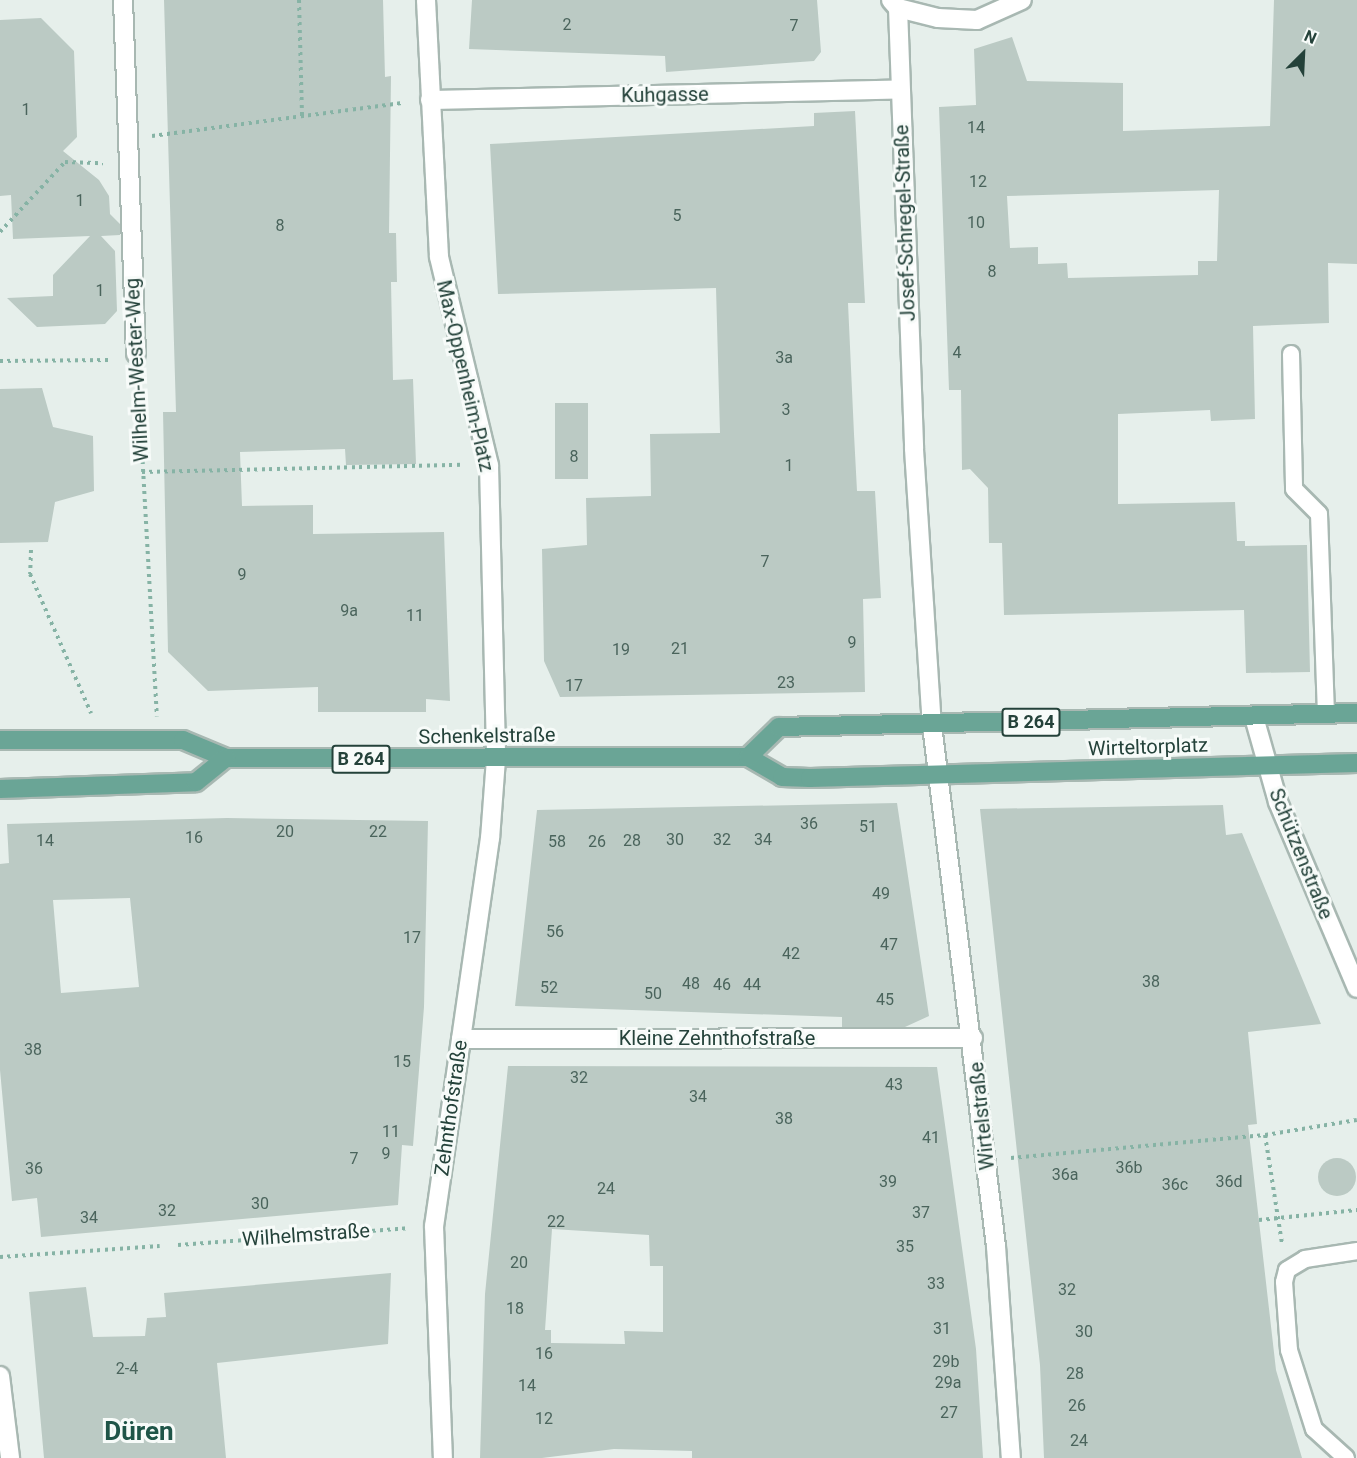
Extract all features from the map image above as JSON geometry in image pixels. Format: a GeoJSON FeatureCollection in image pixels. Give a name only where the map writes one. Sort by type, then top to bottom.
{"type":"FeatureCollection","features":[{"type":"Feature","properties":{"kind":"main road","name":"B 264"},"geometry":{"type":"LineString","coordinates":[[1254,717],[1357,713]]}},
{"type":"Feature","properties":{"kind":"main road","name":"Wirteltorplatz"},"geometry":{"type":"LineString","coordinates":[[932,725],[1254,717]]}},
{"type":"Feature","properties":{"kind":"main road","name":"B 264"},"geometry":{"type":"LineString","coordinates":[[748,758],[780,727],[932,725]]}},
{"type":"Feature","properties":{"kind":"main road","name":"Schenkelstraße"},"geometry":{"type":"LineString","coordinates":[[0,740],[102,738],[198,742],[226,758],[748,758],[782,777],[937,776]]}},
{"type":"Feature","properties":{"kind":"main road"},"geometry":{"type":"LineString","coordinates":[[0,789],[196,782],[226,758]]}},
{"type":"Feature","properties":{"kind":"main road","name":"B 264"},"geometry":{"type":"LineString","coordinates":[[1267,767],[1357,763]]}},
{"type":"Feature","properties":{"kind":"main road","name":"Wirteltorplatz"},"geometry":{"type":"LineString","coordinates":[[937,776],[1267,767]]}},
{"type":"Feature","properties":{"kind":"street","name":"Wilhelm-Wester-Weg"},"geometry":{"type":"LineString","coordinates":[[123,0],[125,138],[137,357]]}},
{"type":"Feature","properties":{"kind":"street","name":"Max-Oppenheim-Platz"},"geometry":{"type":"LineString","coordinates":[[426,0],[439,257],[489,465],[496,759]]}},
{"type":"Feature","properties":{"kind":"street"},"geometry":{"type":"LineString","coordinates":[[895,4],[977,20],[1022,0]]}},
{"type":"Feature","properties":{"kind":"street","name":"Josef-Schregel-Straße"},"geometry":{"type":"LineString","coordinates":[[895,4],[914,449],[932,725]]}},
{"type":"Feature","properties":{"kind":"street","name":"Kuhgasse"},"geometry":{"type":"LineString","coordinates":[[430,100],[900,89]]}},
{"type":"Feature","properties":{"kind":"street","name":"Schützenstraße"},"geometry":{"type":"LineString","coordinates":[[1254,717],[1267,767],[1357,988]]}},
{"type":"Feature","properties":{"kind":"street"},"geometry":{"type":"LineString","coordinates":[[932,725],[937,776]]}},
{"type":"Feature","properties":{"kind":"street","name":"Zehnthofstraße"},"geometry":{"type":"LineString","coordinates":[[443,1458],[434,1226],[461,1039],[496,759]]}},
{"type":"Feature","properties":{"kind":"street","name":"Wirtelstraße"},"geometry":{"type":"LineString","coordinates":[[937,776],[973,1038],[987,1161],[1011,1458]]}},
{"type":"Feature","properties":{"kind":"street","name":"Kleine Zehnthofstraße"},"geometry":{"type":"LineString","coordinates":[[461,1039],[973,1038]]}},
{"type":"Feature","properties":{"kind":"street"},"geometry":{"type":"LineString","coordinates":[[0,1376],[10,1458]]}},
{"type":"Feature","properties":{"kind":"lane"},"geometry":{"type":"LineString","coordinates":[[1291,354],[1294,489],[1318,514],[1326,714]]}},
{"type":"Feature","properties":{"kind":"lane"},"geometry":{"type":"LineString","coordinates":[[1346,1458],[1314,1429],[1289,1350],[1287,1270],[1305,1259],[1357,1251]]}},
{"type":"Feature","properties":{"kind":"path"},"geometry":{"type":"LineString","coordinates":[[299,0],[302,118]]}},
{"type":"Feature","properties":{"kind":"path"},"geometry":{"type":"LineString","coordinates":[[125,138],[302,118],[430,100]]}},
{"type":"Feature","properties":{"kind":"path"},"geometry":{"type":"LineString","coordinates":[[0,232],[65,162],[127,163]]}},
{"type":"Feature","properties":{"kind":"path"},"geometry":{"type":"LineString","coordinates":[[0,361],[137,357]]}},
{"type":"Feature","properties":{"kind":"path","name":"Wilhelm-Wester-Weg"},"geometry":{"type":"LineString","coordinates":[[137,357],[158,739]]}},
{"type":"Feature","properties":{"kind":"path"},"geometry":{"type":"LineString","coordinates":[[142,472],[489,465]]}},
{"type":"Feature","properties":{"kind":"path"},"geometry":{"type":"LineString","coordinates":[[31,550],[30,574],[102,738]]}},
{"type":"Feature","properties":{"kind":"path"},"geometry":{"type":"LineString","coordinates":[[987,1161],[1265,1135],[1357,1120]]}},
{"type":"Feature","properties":{"kind":"path"},"geometry":{"type":"LineString","coordinates":[[1265,1135],[1287,1270]]}},
{"type":"Feature","properties":{"kind":"path"},"geometry":{"type":"LineString","coordinates":[[1259,1220],[1357,1210]]}},
{"type":"Feature","properties":{"kind":"path","name":"Wilhelmstraße"},"geometry":{"type":"LineString","coordinates":[[178,1245],[434,1226]]}},
{"type":"Feature","properties":{"kind":"path"},"geometry":{"type":"LineString","coordinates":[[0,1257],[160,1246]]}},
{"type":"Feature","properties":{"kind":"building"},"geometry":{"type":"Polygon","coordinates":[[[164,0],[383,0],[385,77],[391,76],[389,233],[396,233],[397,282],[391,282],[393,380],[413,379],[416,464],[346,465],[345,449],[240,452],[242,506],[313,505],[313,534],[444,532],[450,701],[426,699],[426,712],[318,712],[318,687],[208,691],[168,652],[163,412],[176,412],[164,0]]]}},
{"type":"Feature","properties":{"kind":"building"},"geometry":{"type":"Polygon","coordinates":[[[472,0],[817,0],[821,52],[814,61],[666,72],[665,56],[469,49],[472,0]]]}},
{"type":"Feature","properties":{"kind":"building"},"geometry":{"type":"Polygon","coordinates":[[[1274,0],[1357,0],[1357,264],[1328,263],[1329,323],[1253,326],[1255,419],[1211,421],[1210,410],[1118,414],[1118,504],[1235,502],[1237,541],[1245,541],[1245,546],[1307,545],[1310,672],[1246,673],[1244,610],[1004,615],[1002,543],[989,543],[988,488],[970,469],[962,470],[961,390],[949,390],[939,107],[976,105],[974,49],[1012,37],[1027,81],[1123,83],[1123,131],[1270,126],[1274,0]],[[1219,190],[1007,196],[1010,248],[1038,247],[1038,264],[1067,263],[1068,278],[1198,275],[1198,261],[1217,261],[1219,190]]]}},
{"type":"Feature","properties":{"kind":"building"},"geometry":{"type":"Polygon","coordinates":[[[41,18],[74,51],[77,137],[63,151],[99,180],[109,196],[110,214],[120,224],[120,235],[101,236],[115,251],[117,311],[105,324],[37,327],[7,298],[53,296],[53,275],[90,236],[13,239],[11,195],[0,196],[0,20],[41,18]]]}},
{"type":"Feature","properties":{"kind":"building"},"geometry":{"type":"Polygon","coordinates":[[[855,111],[865,303],[848,303],[857,491],[875,491],[881,598],[863,599],[865,692],[560,697],[544,661],[542,549],[587,545],[586,498],[651,496],[650,434],[720,433],[716,288],[498,294],[490,144],[814,126],[814,113],[855,111]]]}},
{"type":"Feature","properties":{"kind":"building"},"geometry":{"type":"Polygon","coordinates":[[[42,388],[53,427],[93,436],[94,491],[55,502],[48,542],[0,543],[0,389],[42,388]]]}},
{"type":"Feature","properties":{"kind":"building"},"geometry":{"type":"Polygon","coordinates":[[[555,403],[588,403],[588,479],[555,479],[555,403]]]}},
{"type":"Feature","properties":{"kind":"building"},"geometry":{"type":"Polygon","coordinates":[[[897,803],[929,1016],[905,1027],[842,1027],[842,1017],[515,1006],[537,810],[897,803]]]}},
{"type":"Feature","properties":{"kind":"building"},"geometry":{"type":"Polygon","coordinates":[[[1223,805],[1226,835],[1242,833],[1321,1024],[1248,1032],[1257,1124],[1248,1125],[1276,1370],[1302,1458],[1044,1458],[1040,1365],[980,809],[1223,805]]]}},
{"type":"Feature","properties":{"kind":"building"},"geometry":{"type":"Polygon","coordinates":[[[227,818],[428,821],[424,1007],[413,1146],[402,1145],[398,1205],[41,1237],[37,1198],[12,1201],[0,1070],[0,864],[9,863],[7,824],[227,818]],[[130,898],[53,900],[61,993],[139,987],[130,898]]]}},
{"type":"Feature","properties":{"kind":"building"},"geometry":{"type":"Polygon","coordinates":[[[508,1066],[937,1067],[976,1349],[983,1458],[692,1458],[692,1451],[614,1449],[542,1458],[480,1458],[485,1294],[508,1066]],[[552,1229],[545,1330],[551,1330],[551,1343],[625,1344],[624,1331],[663,1332],[663,1266],[650,1266],[649,1235],[552,1229]]]}},
{"type":"Feature","properties":{"kind":"building"},"geometry":{"type":"Polygon","coordinates":[[[1337,1158],[1350,1164],[1356,1177],[1350,1190],[1337,1196],[1324,1190],[1318,1177],[1324,1164],[1337,1158]]]}},
{"type":"Feature","properties":{"kind":"building"},"geometry":{"type":"Polygon","coordinates":[[[391,1273],[388,1344],[217,1363],[226,1458],[44,1458],[29,1292],[86,1287],[93,1337],[145,1336],[147,1318],[166,1317],[164,1293],[391,1273]]]}},
{"type":"Feature","properties":{"kind":"district","name":"Düren"},"geometry":{"type":"Point","coordinates":[139,1432]}}]}
